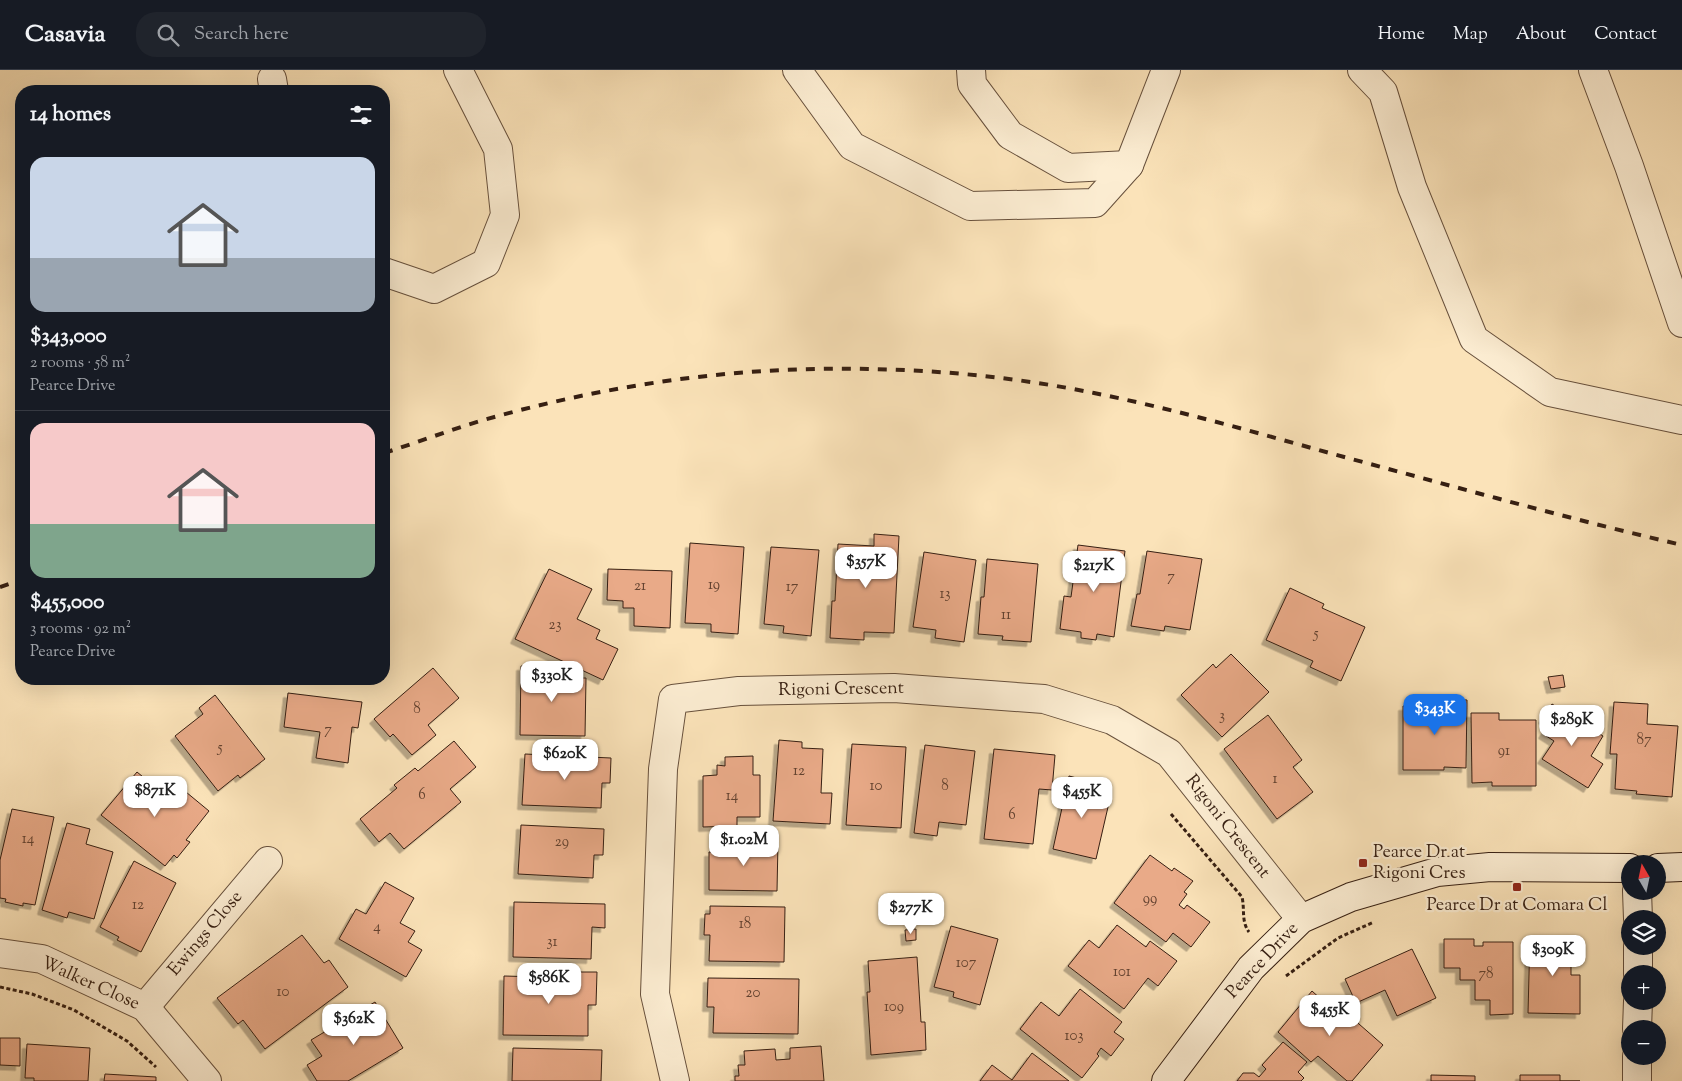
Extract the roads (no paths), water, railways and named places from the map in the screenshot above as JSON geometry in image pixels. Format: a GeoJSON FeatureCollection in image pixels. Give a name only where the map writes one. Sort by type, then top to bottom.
{"type":"FeatureCollection","features":[{"type":"Feature","properties":{"kind":"street"},"geometry":{"type":"LineString","coordinates":[[390,274],[434,289],[486,263],[505,215],[498,149],[458,70]]}},
{"type":"Feature","properties":{"kind":"street"},"geometry":{"type":"LineString","coordinates":[[797,70],[852,146],[970,206],[1095,203],[1129,165],[1166,70]]}},
{"type":"Feature","properties":{"kind":"street"},"geometry":{"type":"LineString","coordinates":[[971,70],[972,84],[1010,135],[1068,168],[1129,165]]}},
{"type":"Feature","properties":{"kind":"street"},"geometry":{"type":"LineString","coordinates":[[1362,70],[1383,92],[1412,187],[1474,339],[1550,392],[1682,420]]}},
{"type":"Feature","properties":{"kind":"street"},"geometry":{"type":"LineString","coordinates":[[1593,70],[1629,166],[1682,323]]}},
{"type":"Feature","properties":{"kind":"street","name":"Rigoni Crescent"},"geometry":{"type":"LineString","coordinates":[[674,1081],[655,994],[663,769],[673,699],[738,691],[894,688],[1044,699],[1112,720],[1168,753],[1301,919]]}},
{"type":"Feature","properties":{"kind":"street","name":"Ewings Close"},"geometry":{"type":"LineString","coordinates":[[145,1007],[268,861]]}},
{"type":"Feature","properties":{"kind":"street","name":"Pearce Drive"},"geometry":{"type":"LineString","coordinates":[[1166,1081],[1251,968],[1301,919],[1351,897],[1437,872],[1490,867],[1621,868]]}},
{"type":"Feature","properties":{"kind":"street"},"geometry":{"type":"LineString","coordinates":[[1666,868],[1682,867]]}},
{"type":"Feature","properties":{"kind":"street","name":"Walker Close"},"geometry":{"type":"LineString","coordinates":[[0,953],[42,959],[145,1007],[207,1081]]}},
{"type":"Feature","properties":{"kind":"street"},"geometry":{"type":"LineString","coordinates":[[1637,1065],[1637,1081]]}},
{"type":"Feature","properties":{"kind":"railway"},"geometry":{"type":"LineString","coordinates":[[390,451],[455,429],[543,404],[589,394],[681,379],[774,370],[868,369],[925,371],[1038,383],[1154,406],[1551,513],[1682,545]]}},
{"type":"Feature","properties":{"kind":"railway"},"geometry":{"type":"LineString","coordinates":[[0,587],[15,582]]}},
{"type":"Feature","properties":{"kind":"place","name":"Pearce Dr at Rigoni Cres"},"geometry":{"type":"Point","coordinates":[1363,863]}},
{"type":"Feature","properties":{"kind":"place","name":"Pearce Dr at Comara Cl"},"geometry":{"type":"Point","coordinates":[1517,887]}}]}
